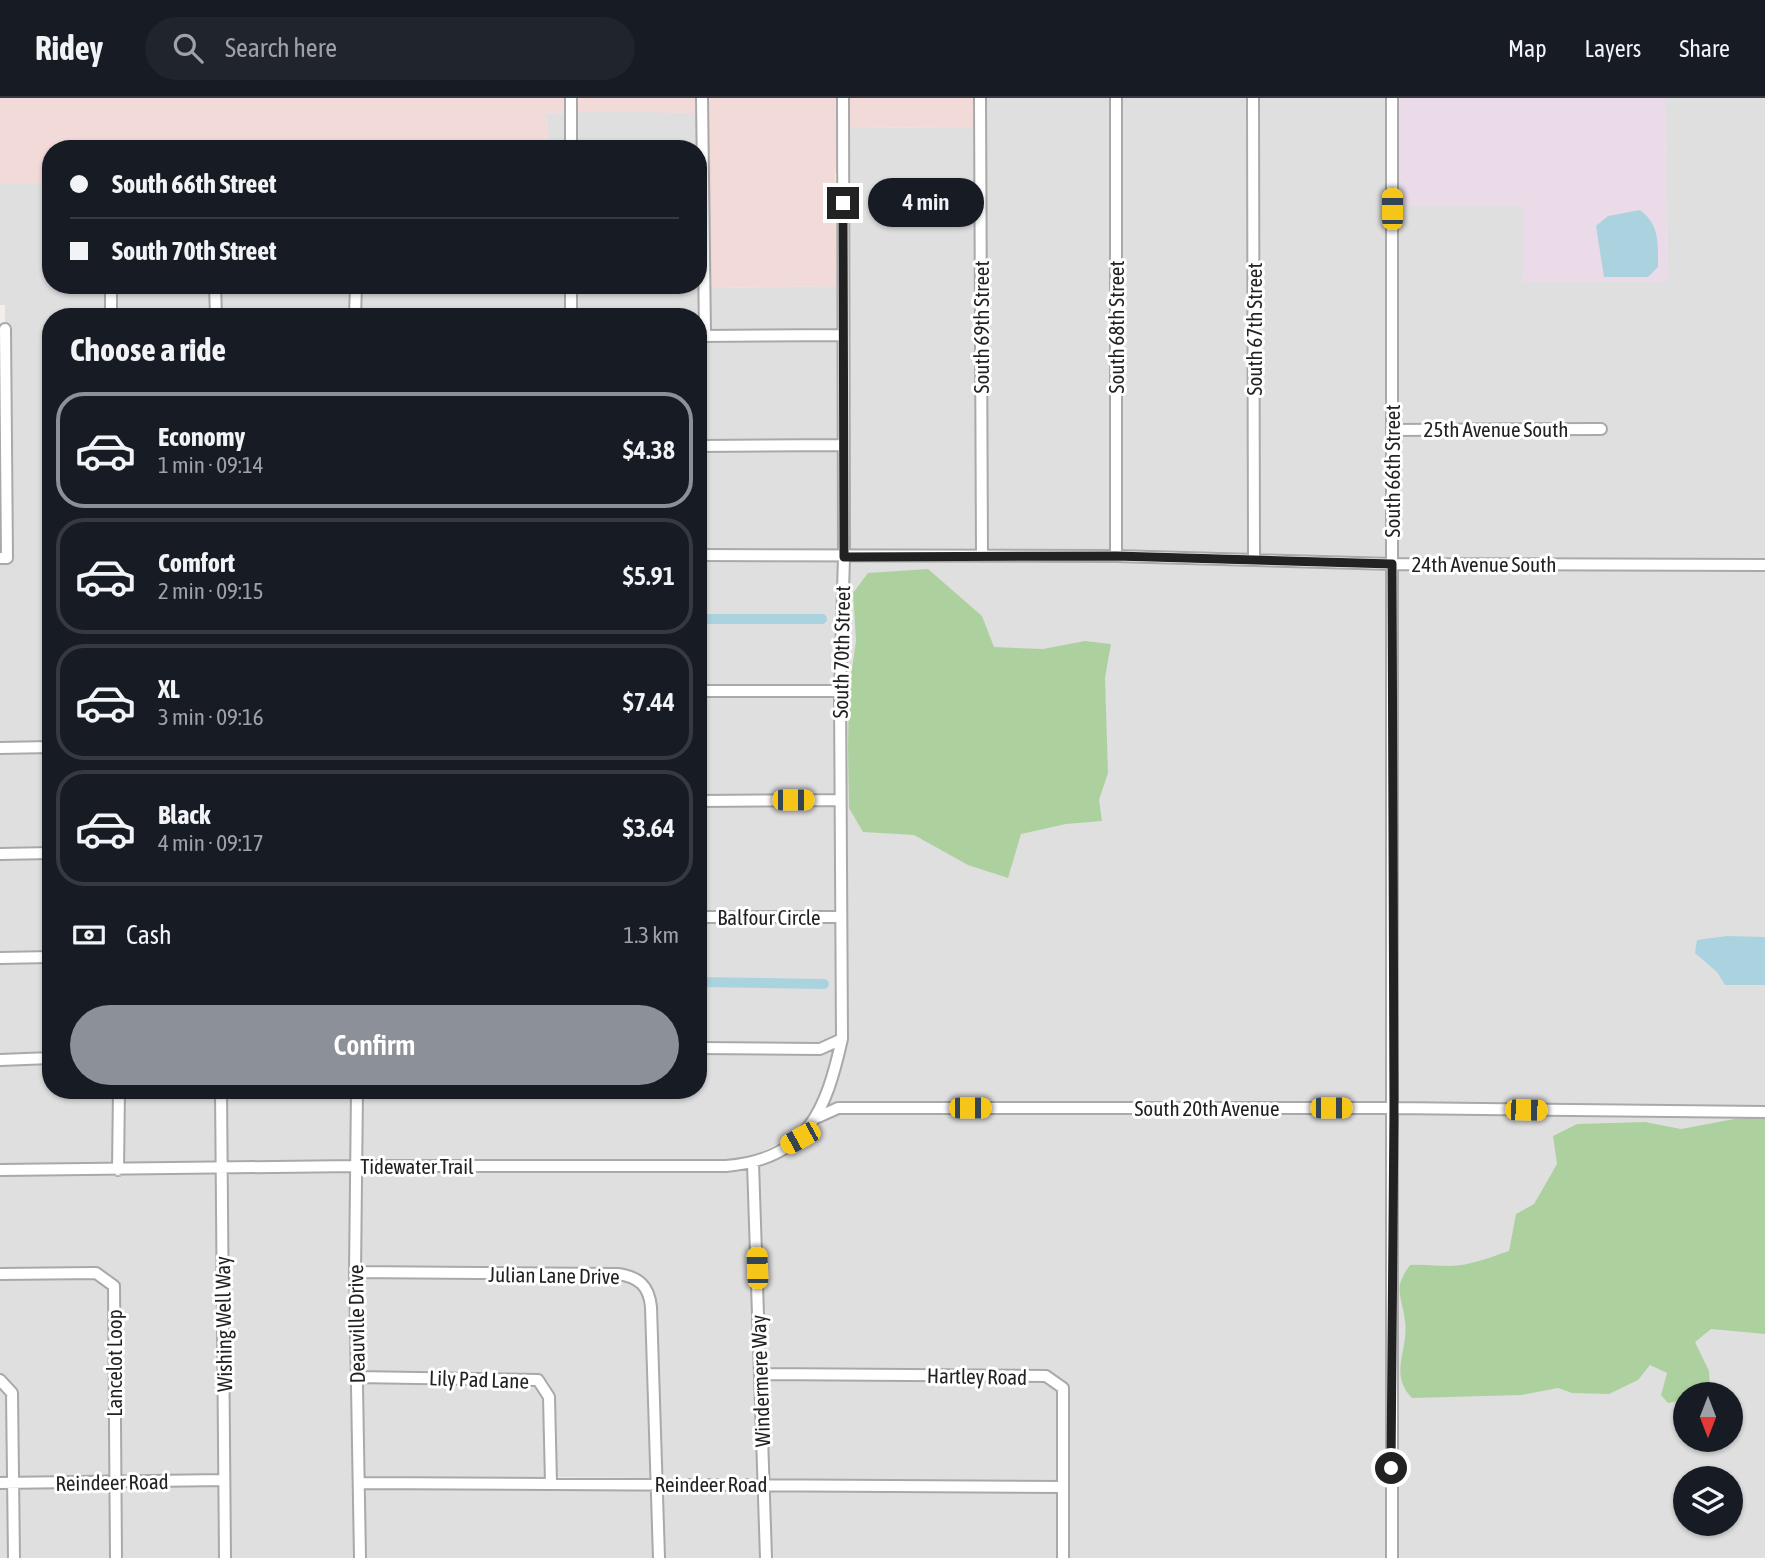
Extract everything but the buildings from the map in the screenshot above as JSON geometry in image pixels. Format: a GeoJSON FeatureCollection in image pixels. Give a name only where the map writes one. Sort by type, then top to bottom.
{"type":"FeatureCollection","features":[{"type":"Feature","properties":{"kind":"street"},"geometry":{"type":"LineString","coordinates":[[571,98],[571,140]]}},
{"type":"Feature","properties":{"kind":"street"},"geometry":{"type":"LineString","coordinates":[[702,98],[702,140]]}},
{"type":"Feature","properties":{"kind":"street","name":"South 70th Street"},"geometry":{"type":"LineString","coordinates":[[818,1117],[832,1086],[842,1039],[840,691],[844,557],[843,98]]}},
{"type":"Feature","properties":{"kind":"street","name":"South 69th Street"},"geometry":{"type":"LineString","coordinates":[[980,98],[982,556]]}},
{"type":"Feature","properties":{"kind":"street","name":"South 68th Street"},"geometry":{"type":"LineString","coordinates":[[1116,98],[1116,556]]}},
{"type":"Feature","properties":{"kind":"street","name":"South 67th Street"},"geometry":{"type":"LineString","coordinates":[[1253,98],[1254,560]]}},
{"type":"Feature","properties":{"kind":"street","name":"South 66th Street"},"geometry":{"type":"LineString","coordinates":[[1392,98],[1392,1558]]}},
{"type":"Feature","properties":{"kind":"street"},"geometry":{"type":"LineString","coordinates":[[3,558],[5,329]]}},
{"type":"Feature","properties":{"kind":"street"},"geometry":{"type":"LineString","coordinates":[[707,336],[843,335]]}},
{"type":"Feature","properties":{"kind":"street","name":"25th Avenue South"},"geometry":{"type":"LineString","coordinates":[[1392,430],[1601,429]]}},
{"type":"Feature","properties":{"kind":"street"},"geometry":{"type":"LineString","coordinates":[[707,446],[843,445]]}},
{"type":"Feature","properties":{"kind":"street","name":"24th Avenue South"},"geometry":{"type":"LineString","coordinates":[[707,555],[1116,556],[1392,564],[1765,565]]}},
{"type":"Feature","properties":{"kind":"street"},"geometry":{"type":"LineString","coordinates":[[707,691],[840,691]]}},
{"type":"Feature","properties":{"kind":"street"},"geometry":{"type":"LineString","coordinates":[[0,748],[42,747]]}},
{"type":"Feature","properties":{"kind":"street"},"geometry":{"type":"LineString","coordinates":[[707,801],[840,800]]}},
{"type":"Feature","properties":{"kind":"street"},"geometry":{"type":"LineString","coordinates":[[0,854],[42,853]]}},
{"type":"Feature","properties":{"kind":"street","name":"Balfour Circle"},"geometry":{"type":"LineString","coordinates":[[707,917],[840,917]]}},
{"type":"Feature","properties":{"kind":"street"},"geometry":{"type":"LineString","coordinates":[[0,958],[42,957]]}},
{"type":"Feature","properties":{"kind":"street"},"geometry":{"type":"LineString","coordinates":[[707,1048],[820,1049],[842,1039]]}},
{"type":"Feature","properties":{"kind":"street"},"geometry":{"type":"LineString","coordinates":[[0,1060],[42,1058]]}},
{"type":"Feature","properties":{"kind":"street"},"geometry":{"type":"LineString","coordinates":[[118,1170],[119,1099]]}},
{"type":"Feature","properties":{"kind":"street","name":"Wishing Well Way"},"geometry":{"type":"LineString","coordinates":[[221,1099],[225,1558]]}},
{"type":"Feature","properties":{"kind":"street","name":"Deauville Drive"},"geometry":{"type":"LineString","coordinates":[[356,1099],[355,1272],[360,1558]]}},
{"type":"Feature","properties":{"kind":"street","name":"South 20th Avenue"},"geometry":{"type":"LineString","coordinates":[[818,1117],[838,1108],[1394,1108],[1765,1112]]}},
{"type":"Feature","properties":{"kind":"street","name":"Tidewater Trail"},"geometry":{"type":"LineString","coordinates":[[0,1170],[726,1166],[753,1163],[800,1138],[818,1117]]}},
{"type":"Feature","properties":{"kind":"street","name":"Windermere Way"},"geometry":{"type":"LineString","coordinates":[[753,1163],[765,1558]]}},
{"type":"Feature","properties":{"kind":"street","name":"Julian Lane Drive"},"geometry":{"type":"LineString","coordinates":[[355,1272],[618,1275],[640,1281],[648,1291],[651,1307],[659,1558]]}},
{"type":"Feature","properties":{"kind":"street","name":"Lancelot Loop"},"geometry":{"type":"LineString","coordinates":[[0,1274],[96,1273],[114,1286],[116,1558]]}},
{"type":"Feature","properties":{"kind":"street","name":"Hartley Road"},"geometry":{"type":"LineString","coordinates":[[760,1374],[1045,1377],[1063,1388],[1063,1558]]}},
{"type":"Feature","properties":{"kind":"street","name":"Lily Pad Lane"},"geometry":{"type":"LineString","coordinates":[[356,1377],[538,1380],[549,1397],[551,1483]]}},
{"type":"Feature","properties":{"kind":"street"},"geometry":{"type":"LineString","coordinates":[[0,1380],[12,1393],[14,1558]]}},
{"type":"Feature","properties":{"kind":"street","name":"Reindeer Road"},"geometry":{"type":"LineString","coordinates":[[0,1483],[224,1480]]}},
{"type":"Feature","properties":{"kind":"street","name":"Reindeer Road"},"geometry":{"type":"LineString","coordinates":[[359,1483],[1063,1487]]}},
{"type":"Feature","properties":{"kind":"shaded area"},"geometry":{"type":"Polygon","coordinates":[[[0,98],[566,98],[566,112],[546,114],[547,140],[42,140],[42,184],[0,184],[0,98]]]}},
{"type":"Feature","properties":{"kind":"shaded area"},"geometry":{"type":"Polygon","coordinates":[[[576,98],[697,98],[697,113],[576,111],[576,98]]]}},
{"type":"Feature","properties":{"kind":"shaded area"},"geometry":{"type":"Polygon","coordinates":[[[707,98],[838,98],[838,173],[835,173],[837,286],[709,288],[707,98]]]}},
{"type":"Feature","properties":{"kind":"shaded area"},"geometry":{"type":"Polygon","coordinates":[[[846,98],[980,98],[981,127],[845,128],[846,98]]]}},
{"type":"Feature","properties":{"kind":"shaded area"},"geometry":{"type":"Polygon","coordinates":[[[983,98],[1388,98],[1395,1112],[1765,1115],[1765,1558],[766,1558],[753,1163],[766,1158],[818,1117],[842,1039],[845,128],[980,127],[983,98]]]}},
{"type":"Feature","properties":{"kind":"shaded area"},"geometry":{"type":"Polygon","coordinates":[[[1398,98],[1665,98],[1667,282],[1523,282],[1524,206],[1395,206],[1398,98]]]}},
{"type":"Feature","properties":{"kind":"shaded area"},"geometry":{"type":"Polygon","coordinates":[[[1665,98],[1765,98],[1765,564],[1395,561],[1395,206],[1525,206],[1524,282],[1667,281],[1665,98]]]}},
{"type":"Feature","properties":{"kind":"shaded area"},"geometry":{"type":"Polygon","coordinates":[[[576,111],[697,113],[698,140],[576,140],[576,111]]]}},
{"type":"Feature","properties":{"kind":"shaded area"},"geometry":{"type":"Polygon","coordinates":[[[566,112],[566,140],[547,140],[546,114],[566,112]]]}},
{"type":"Feature","properties":{"kind":"shaded area"},"geometry":{"type":"Polygon","coordinates":[[[0,184],[42,184],[42,294],[106,294],[106,308],[42,308],[42,742],[0,742],[0,564],[12,563],[10,324],[5,324],[5,305],[0,305],[0,184]]]}},
{"type":"Feature","properties":{"kind":"shaded area"},"geometry":{"type":"Polygon","coordinates":[[[837,286],[837,330],[709,330],[709,288],[837,286]]]}},
{"type":"Feature","properties":{"kind":"shaded area"},"geometry":{"type":"Polygon","coordinates":[[[115,294],[211,294],[211,308],[115,308],[115,294]]]}},
{"type":"Feature","properties":{"kind":"shaded area"},"geometry":{"type":"Polygon","coordinates":[[[220,294],[351,294],[351,308],[221,308],[220,294]]]}},
{"type":"Feature","properties":{"kind":"shaded area"},"geometry":{"type":"Polygon","coordinates":[[[361,294],[566,294],[566,308],[360,308],[361,294]]]}},
{"type":"Feature","properties":{"kind":"shaded area"},"geometry":{"type":"Polygon","coordinates":[[[575,294],[698,294],[699,308],[575,308],[575,294]]]}},
{"type":"Feature","properties":{"kind":"shaded area"},"geometry":{"type":"Polygon","coordinates":[[[837,340],[837,440],[707,440],[707,341],[837,340]]]}},
{"type":"Feature","properties":{"kind":"shaded area"},"geometry":{"type":"Polygon","coordinates":[[[707,451],[837,451],[838,551],[707,549],[707,451]]]}},
{"type":"Feature","properties":{"kind":"shaded area"},"geometry":{"type":"Polygon","coordinates":[[[707,560],[839,562],[835,686],[707,685],[707,560]]]}},
{"type":"Feature","properties":{"kind":"shaded area"},"geometry":{"type":"Polygon","coordinates":[[[1395,565],[1765,567],[1765,1112],[1395,1106],[1395,565]]]}},
{"type":"Feature","properties":{"kind":"shaded area"},"geometry":{"type":"Polygon","coordinates":[[[707,696],[835,696],[835,795],[707,795],[707,696]]]}},
{"type":"Feature","properties":{"kind":"shaded area"},"geometry":{"type":"Polygon","coordinates":[[[0,753],[42,753],[42,848],[0,848],[0,753]]]}},
{"type":"Feature","properties":{"kind":"shaded area"},"geometry":{"type":"Polygon","coordinates":[[[835,805],[836,912],[707,912],[707,806],[835,805]]]}},
{"type":"Feature","properties":{"kind":"shaded area"},"geometry":{"type":"Polygon","coordinates":[[[42,858],[42,952],[0,952],[0,859],[42,858]]]}},
{"type":"Feature","properties":{"kind":"shaded area"},"geometry":{"type":"Polygon","coordinates":[[[707,922],[836,922],[837,1036],[820,1044],[707,1043],[707,922]]]}},
{"type":"Feature","properties":{"kind":"shaded area"},"geometry":{"type":"Polygon","coordinates":[[[42,962],[42,1053],[0,1054],[0,963],[42,962]]]}},
{"type":"Feature","properties":{"kind":"shaded area"},"geometry":{"type":"Polygon","coordinates":[[[835,1048],[827,1084],[815,1113],[797,1134],[752,1157],[726,1161],[360,1160],[361,1099],[707,1099],[707,1054],[820,1054],[835,1048]]]}},
{"type":"Feature","properties":{"kind":"shaded area"},"geometry":{"type":"Polygon","coordinates":[[[42,1064],[42,1099],[114,1099],[114,1164],[0,1165],[0,1065],[42,1064]]]}},
{"type":"Feature","properties":{"kind":"shaded area"},"geometry":{"type":"Polygon","coordinates":[[[124,1099],[216,1099],[217,1162],[123,1164],[124,1099]]]}},
{"type":"Feature","properties":{"kind":"shaded area"},"geometry":{"type":"Polygon","coordinates":[[[225,1099],[352,1099],[351,1160],[226,1161],[225,1099]]]}},
{"type":"Feature","properties":{"kind":"shaded area"},"geometry":{"type":"Polygon","coordinates":[[[748,1169],[758,1478],[661,1478],[655,1301],[648,1283],[637,1273],[618,1269],[360,1266],[360,1171],[726,1172],[748,1169]]]}},
{"type":"Feature","properties":{"kind":"shaded area"},"geometry":{"type":"Polygon","coordinates":[[[351,1171],[355,1558],[230,1558],[226,1172],[351,1171]]]}},
{"type":"Feature","properties":{"kind":"shaded area"},"geometry":{"type":"Polygon","coordinates":[[[217,1172],[220,1475],[119,1477],[119,1285],[96,1267],[0,1269],[0,1176],[217,1172]]]}},
{"type":"Feature","properties":{"kind":"shaded area"},"geometry":{"type":"Polygon","coordinates":[[[360,1277],[618,1280],[634,1283],[641,1290],[646,1302],[652,1478],[555,1477],[554,1397],[548,1382],[533,1373],[361,1372],[360,1277]]]}},
{"type":"Feature","properties":{"kind":"shaded area"},"geometry":{"type":"Polygon","coordinates":[[[95,1278],[109,1288],[110,1478],[17,1478],[15,1389],[0,1375],[0,1280],[95,1278]]]}},
{"type":"Feature","properties":{"kind":"shaded area"},"geometry":{"type":"Polygon","coordinates":[[[361,1382],[536,1385],[544,1398],[546,1477],[363,1478],[361,1382]]]}},
{"type":"Feature","properties":{"kind":"shaded area"},"geometry":{"type":"Polygon","coordinates":[[[0,1386],[7,1395],[8,1478],[0,1478],[0,1386]]]}},
{"type":"Feature","properties":{"kind":"shaded area"},"geometry":{"type":"Polygon","coordinates":[[[220,1485],[221,1558],[121,1558],[119,1488],[220,1485]]]}},
{"type":"Feature","properties":{"kind":"shaded area"},"geometry":{"type":"Polygon","coordinates":[[[110,1488],[111,1558],[19,1558],[18,1489],[110,1488]]]}},
{"type":"Feature","properties":{"kind":"shaded area"},"geometry":{"type":"Polygon","coordinates":[[[364,1488],[652,1489],[654,1558],[365,1558],[364,1488]]]}},
{"type":"Feature","properties":{"kind":"shaded area"},"geometry":{"type":"Polygon","coordinates":[[[0,1489],[8,1489],[9,1558],[0,1558],[0,1489]]]}},
{"type":"Feature","properties":{"kind":"shaded area"},"geometry":{"type":"Polygon","coordinates":[[[662,1489],[759,1489],[761,1558],[663,1558],[662,1489]]]}},
{"type":"Feature","properties":{"kind":"green space"},"geometry":{"type":"Polygon","coordinates":[[[928,569],[982,616],[994,647],[1043,649],[1085,641],[1111,644],[1105,678],[1108,773],[1099,800],[1102,821],[1066,824],[1021,834],[1008,878],[968,865],[914,835],[863,832],[849,808],[849,690],[856,641],[853,593],[868,573],[928,569]]]}},
{"type":"Feature","properties":{"kind":"green space"},"geometry":{"type":"Polygon","coordinates":[[[1765,1117],[1765,1334],[1711,1329],[1695,1342],[1709,1371],[1710,1382],[1673,1382],[1673,1402],[1668,1403],[1661,1395],[1667,1373],[1650,1365],[1638,1380],[1609,1394],[1572,1393],[1558,1388],[1522,1395],[1412,1398],[1401,1380],[1400,1371],[1405,1321],[1400,1286],[1404,1273],[1410,1265],[1457,1266],[1509,1251],[1516,1214],[1534,1204],[1557,1164],[1553,1136],[1577,1124],[1645,1122],[1681,1129],[1734,1119],[1765,1117]]]}},
{"type":"Feature","properties":{"kind":"water"},"geometry":{"type":"Polygon","coordinates":[[[1640,210],[1654,229],[1658,243],[1658,267],[1648,277],[1604,277],[1596,226],[1608,216],[1640,210]]]}},
{"type":"Feature","properties":{"kind":"water"},"geometry":{"type":"Polygon","coordinates":[[[1727,936],[1765,937],[1765,985],[1725,985],[1717,972],[1695,953],[1697,940],[1727,936]]]}},
{"type":"Feature","properties":{"kind":"waterway"},"geometry":{"type":"LineString","coordinates":[[707,619],[822,619]]}},
{"type":"Feature","properties":{"kind":"waterway"},"geometry":{"type":"LineString","coordinates":[[707,982],[824,984]]}},
{"type":"Feature","properties":{"kind":"route"},"geometry":{"type":"LineString","coordinates":[[843,203],[844,557],[1116,556],[1392,564],[1394,1108],[1391,1468]]}}]}
